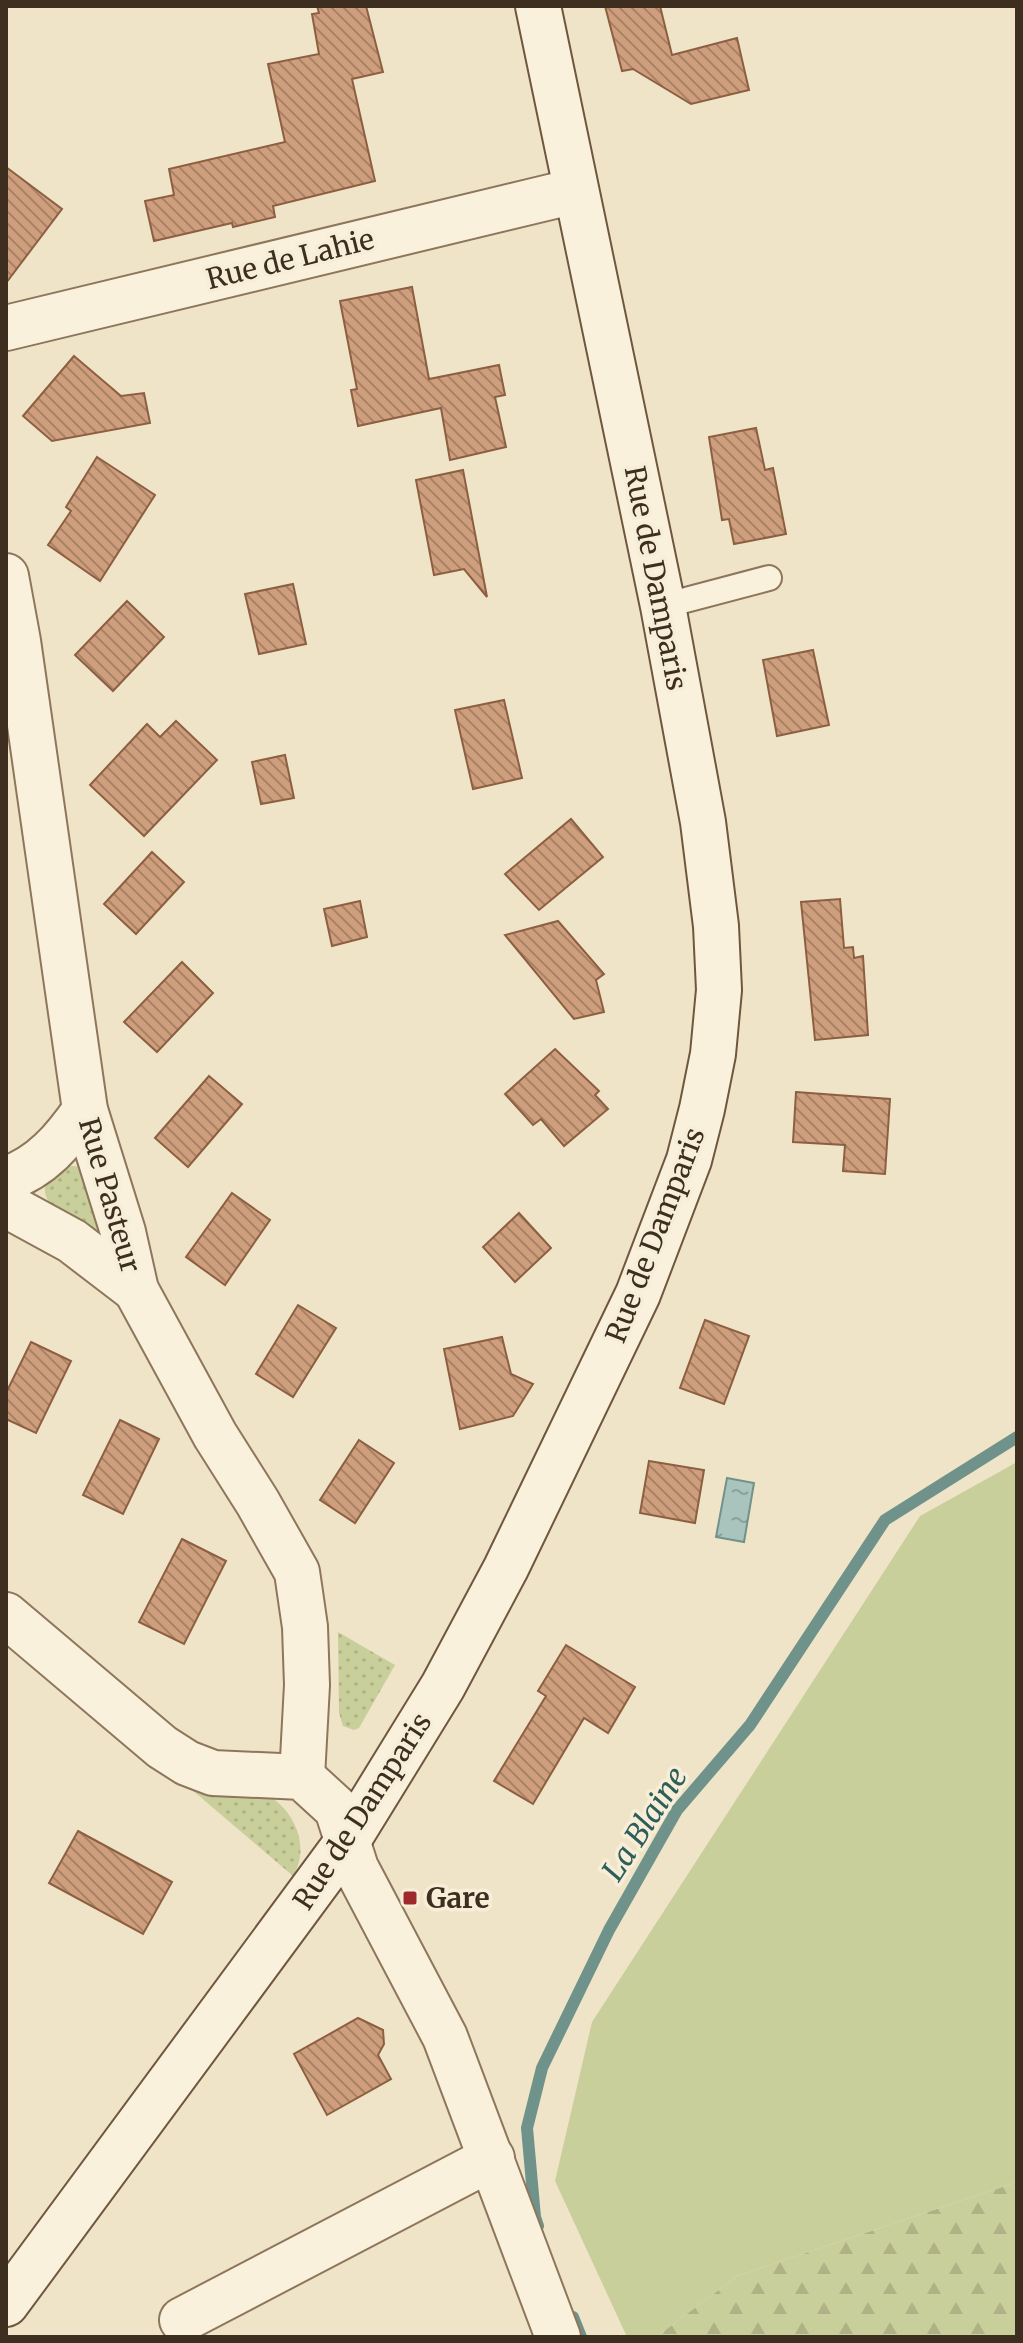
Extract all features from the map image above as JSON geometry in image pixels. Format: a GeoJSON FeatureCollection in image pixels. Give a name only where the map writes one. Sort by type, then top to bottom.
{"type":"FeatureCollection","features":[{"type":"Feature","properties":{"kind":"street","name":"Rue de Damparis"},"geometry":{"type":"LineString","coordinates":[[6,2304],[347,1842],[463,1652],[638,1294],[689,1160],[702,1109],[713,1054],[719,990],[716,926],[703,822],[663,606],[538,6]]}},
{"type":"Feature","properties":{"kind":"street","name":"Rue de Lahie"},"geometry":{"type":"LineString","coordinates":[[6,328],[575,191]]}},
{"type":"Feature","properties":{"kind":"street","name":"Rue Pasteur"},"geometry":{"type":"LineString","coordinates":[[6,576],[85,1110],[123,1232],[136,1290],[215,1435],[297,1572],[305,1627],[307,1685],[302,1777]]}},
{"type":"Feature","properties":{"kind":"street"},"geometry":{"type":"LineString","coordinates":[[6,1179],[39,1163],[62,1143],[85,1110]]}},
{"type":"Feature","properties":{"kind":"street"},"geometry":{"type":"LineString","coordinates":[[6,1205],[72,1241],[136,1290]]}},
{"type":"Feature","properties":{"kind":"street"},"geometry":{"type":"LineString","coordinates":[[6,1615],[162,1747],[187,1763],[213,1773],[302,1777],[337,1809],[356,1868],[445,2037],[558,2337]]}},
{"type":"Feature","properties":{"kind":"street"},"geometry":{"type":"LineString","coordinates":[[182,2320],[492,2158]]}},
{"type":"Feature","properties":{"kind":"lane"},"geometry":{"type":"LineString","coordinates":[[663,606],[769,578]]}},
{"type":"Feature","properties":{"kind":"green space"},"geometry":{"type":"Polygon","coordinates":[[[65,1165],[82,1167],[102,1228],[93,1232],[59,1213],[48,1200],[45,1182],[65,1165]]]}},
{"type":"Feature","properties":{"kind":"green space"},"geometry":{"type":"Polygon","coordinates":[[[1017,1462],[1017,2182],[737,2276],[656,2337],[627,2337],[555,2181],[592,2022],[920,1516],[1017,1462]]]}},
{"type":"Feature","properties":{"kind":"green space"},"geometry":{"type":"Polygon","coordinates":[[[338,1632],[395,1665],[359,1728],[354,1730],[343,1726],[339,1713],[338,1632]]]}},
{"type":"Feature","properties":{"kind":"green space"},"geometry":{"type":"Polygon","coordinates":[[[191,1789],[210,1795],[271,1797],[280,1804],[293,1822],[300,1843],[298,1865],[293,1876],[191,1789]]]}},
{"type":"Feature","properties":{"kind":"green space"},"geometry":{"type":"Polygon","coordinates":[[[1017,2182],[1017,2337],[656,2337],[737,2276],[1017,2182]]]}},
{"type":"Feature","properties":{"kind":"water"},"geometry":{"type":"Polygon","coordinates":[[[727,1478],[754,1483],[744,1542],[716,1537],[727,1478]]]}},
{"type":"Feature","properties":{"kind":"building"},"geometry":{"type":"Polygon","coordinates":[[[317,6],[366,6],[383,72],[352,79],[375,181],[273,206],[275,217],[233,227],[232,223],[154,241],[145,201],[174,195],[169,169],[285,142],[268,64],[319,54],[312,14],[319,13],[317,6]]]}},
{"type":"Feature","properties":{"kind":"building"},"geometry":{"type":"Polygon","coordinates":[[[605,6],[660,6],[672,55],[737,38],[749,90],[691,104],[633,69],[622,71],[605,6]]]}},
{"type":"Feature","properties":{"kind":"building"},"geometry":{"type":"Polygon","coordinates":[[[6,167],[62,209],[6,283],[6,167]]]}},
{"type":"Feature","properties":{"kind":"building"},"geometry":{"type":"Polygon","coordinates":[[[412,287],[429,379],[499,365],[505,395],[495,397],[506,447],[450,460],[441,408],[358,426],[351,390],[357,389],[340,301],[412,287]]]}},
{"type":"Feature","properties":{"kind":"building"},"geometry":{"type":"Polygon","coordinates":[[[74,356],[121,396],[144,393],[150,423],[52,441],[23,416],[74,356]]]}},
{"type":"Feature","properties":{"kind":"building"},"geometry":{"type":"Polygon","coordinates":[[[756,428],[765,470],[773,468],[786,534],[734,544],[729,519],[722,520],[709,437],[756,428]]]}},
{"type":"Feature","properties":{"kind":"building"},"geometry":{"type":"Polygon","coordinates":[[[97,457],[155,495],[100,581],[48,545],[71,511],[66,507],[97,457]]]}},
{"type":"Feature","properties":{"kind":"building"},"geometry":{"type":"Polygon","coordinates":[[[463,470],[487,597],[464,569],[434,575],[416,480],[463,470]]]}},
{"type":"Feature","properties":{"kind":"building"},"geometry":{"type":"Polygon","coordinates":[[[293,584],[306,644],[259,654],[245,594],[293,584]]]}},
{"type":"Feature","properties":{"kind":"building"},"geometry":{"type":"Polygon","coordinates":[[[127,601],[164,637],[113,691],[75,655],[127,601]]]}},
{"type":"Feature","properties":{"kind":"building"},"geometry":{"type":"Polygon","coordinates":[[[813,650],[829,725],[777,736],[763,660],[813,650]]]}},
{"type":"Feature","properties":{"kind":"building"},"geometry":{"type":"Polygon","coordinates":[[[504,700],[522,778],[473,789],[455,710],[504,700]]]}},
{"type":"Feature","properties":{"kind":"building"},"geometry":{"type":"Polygon","coordinates":[[[176,721],[217,760],[144,836],[90,785],[147,724],[160,737],[176,721]]]}},
{"type":"Feature","properties":{"kind":"building"},"geometry":{"type":"Polygon","coordinates":[[[285,755],[294,798],[261,804],[252,762],[285,755]]]}},
{"type":"Feature","properties":{"kind":"building"},"geometry":{"type":"Polygon","coordinates":[[[571,819],[603,857],[539,910],[505,874],[571,819]]]}},
{"type":"Feature","properties":{"kind":"building"},"geometry":{"type":"Polygon","coordinates":[[[152,852],[184,882],[136,934],[104,904],[152,852]]]}},
{"type":"Feature","properties":{"kind":"building"},"geometry":{"type":"Polygon","coordinates":[[[840,899],[844,948],[853,947],[854,958],[863,956],[868,1035],[815,1040],[801,902],[840,899]]]}},
{"type":"Feature","properties":{"kind":"building"},"geometry":{"type":"Polygon","coordinates":[[[360,901],[367,937],[332,946],[324,909],[360,901]]]}},
{"type":"Feature","properties":{"kind":"building"},"geometry":{"type":"Polygon","coordinates":[[[558,921],[604,974],[596,980],[604,1012],[574,1019],[505,935],[558,921]]]}},
{"type":"Feature","properties":{"kind":"building"},"geometry":{"type":"Polygon","coordinates":[[[182,962],[213,993],[157,1052],[124,1022],[182,962]]]}},
{"type":"Feature","properties":{"kind":"building"},"geometry":{"type":"Polygon","coordinates":[[[555,1049],[599,1091],[595,1095],[608,1109],[564,1146],[541,1119],[533,1125],[505,1094],[555,1049]]]}},
{"type":"Feature","properties":{"kind":"building"},"geometry":{"type":"Polygon","coordinates":[[[209,1076],[242,1104],[188,1167],[155,1138],[209,1076]]]}},
{"type":"Feature","properties":{"kind":"building"},"geometry":{"type":"Polygon","coordinates":[[[796,1092],[890,1099],[885,1174],[843,1171],[845,1145],[793,1142],[796,1092]]]}},
{"type":"Feature","properties":{"kind":"building"},"geometry":{"type":"Polygon","coordinates":[[[232,1193],[270,1220],[225,1285],[186,1257],[232,1193]]]}},
{"type":"Feature","properties":{"kind":"building"},"geometry":{"type":"Polygon","coordinates":[[[519,1213],[551,1248],[515,1282],[483,1247],[519,1213]]]}},
{"type":"Feature","properties":{"kind":"building"},"geometry":{"type":"Polygon","coordinates":[[[298,1305],[336,1328],[293,1397],[256,1374],[298,1305]]]}},
{"type":"Feature","properties":{"kind":"building"},"geometry":{"type":"Polygon","coordinates":[[[705,1320],[749,1336],[724,1404],[680,1388],[705,1320]]]}},
{"type":"Feature","properties":{"kind":"building"},"geometry":{"type":"Polygon","coordinates":[[[502,1337],[511,1374],[533,1384],[513,1416],[460,1429],[444,1349],[502,1337]]]}},
{"type":"Feature","properties":{"kind":"building"},"geometry":{"type":"Polygon","coordinates":[[[31,1342],[71,1361],[36,1433],[6,1419],[6,1393],[31,1342]]]}},
{"type":"Feature","properties":{"kind":"building"},"geometry":{"type":"Polygon","coordinates":[[[120,1420],[159,1439],[123,1514],[83,1495],[120,1420]]]}},
{"type":"Feature","properties":{"kind":"building"},"geometry":{"type":"Polygon","coordinates":[[[359,1440],[394,1463],[355,1523],[320,1500],[359,1440]]]}},
{"type":"Feature","properties":{"kind":"building"},"geometry":{"type":"Polygon","coordinates":[[[649,1461],[704,1470],[695,1523],[640,1513],[649,1461]]]}},
{"type":"Feature","properties":{"kind":"building"},"geometry":{"type":"Polygon","coordinates":[[[182,1539],[226,1561],[184,1644],[139,1622],[182,1539]]]}},
{"type":"Feature","properties":{"kind":"building"},"geometry":{"type":"Polygon","coordinates":[[[566,1645],[635,1687],[608,1733],[584,1718],[533,1804],[494,1781],[546,1696],[538,1691],[566,1645]]]}},
{"type":"Feature","properties":{"kind":"building"},"geometry":{"type":"Polygon","coordinates":[[[78,1831],[172,1882],[143,1934],[49,1883],[78,1831]]]}},
{"type":"Feature","properties":{"kind":"building"},"geometry":{"type":"Polygon","coordinates":[[[358,2018],[383,2030],[384,2044],[378,2055],[391,2079],[327,2115],[294,2054],[358,2018]]]}},
{"type":"Feature","properties":{"kind":"waterway","name":"La Blaine"},"geometry":{"type":"LineString","coordinates":[[538,2226],[527,2128],[542,2068],[609,1930],[677,1810],[750,1725],[885,1520],[1017,1437]]}},
{"type":"Feature","properties":{"kind":"waterway","name":"La Blaine"},"geometry":{"type":"LineString","coordinates":[[573,2317],[581,2337]]}},
{"type":"Feature","properties":{"kind":"place","name":"Gare"},"geometry":{"type":"Point","coordinates":[410,1898]}}]}
